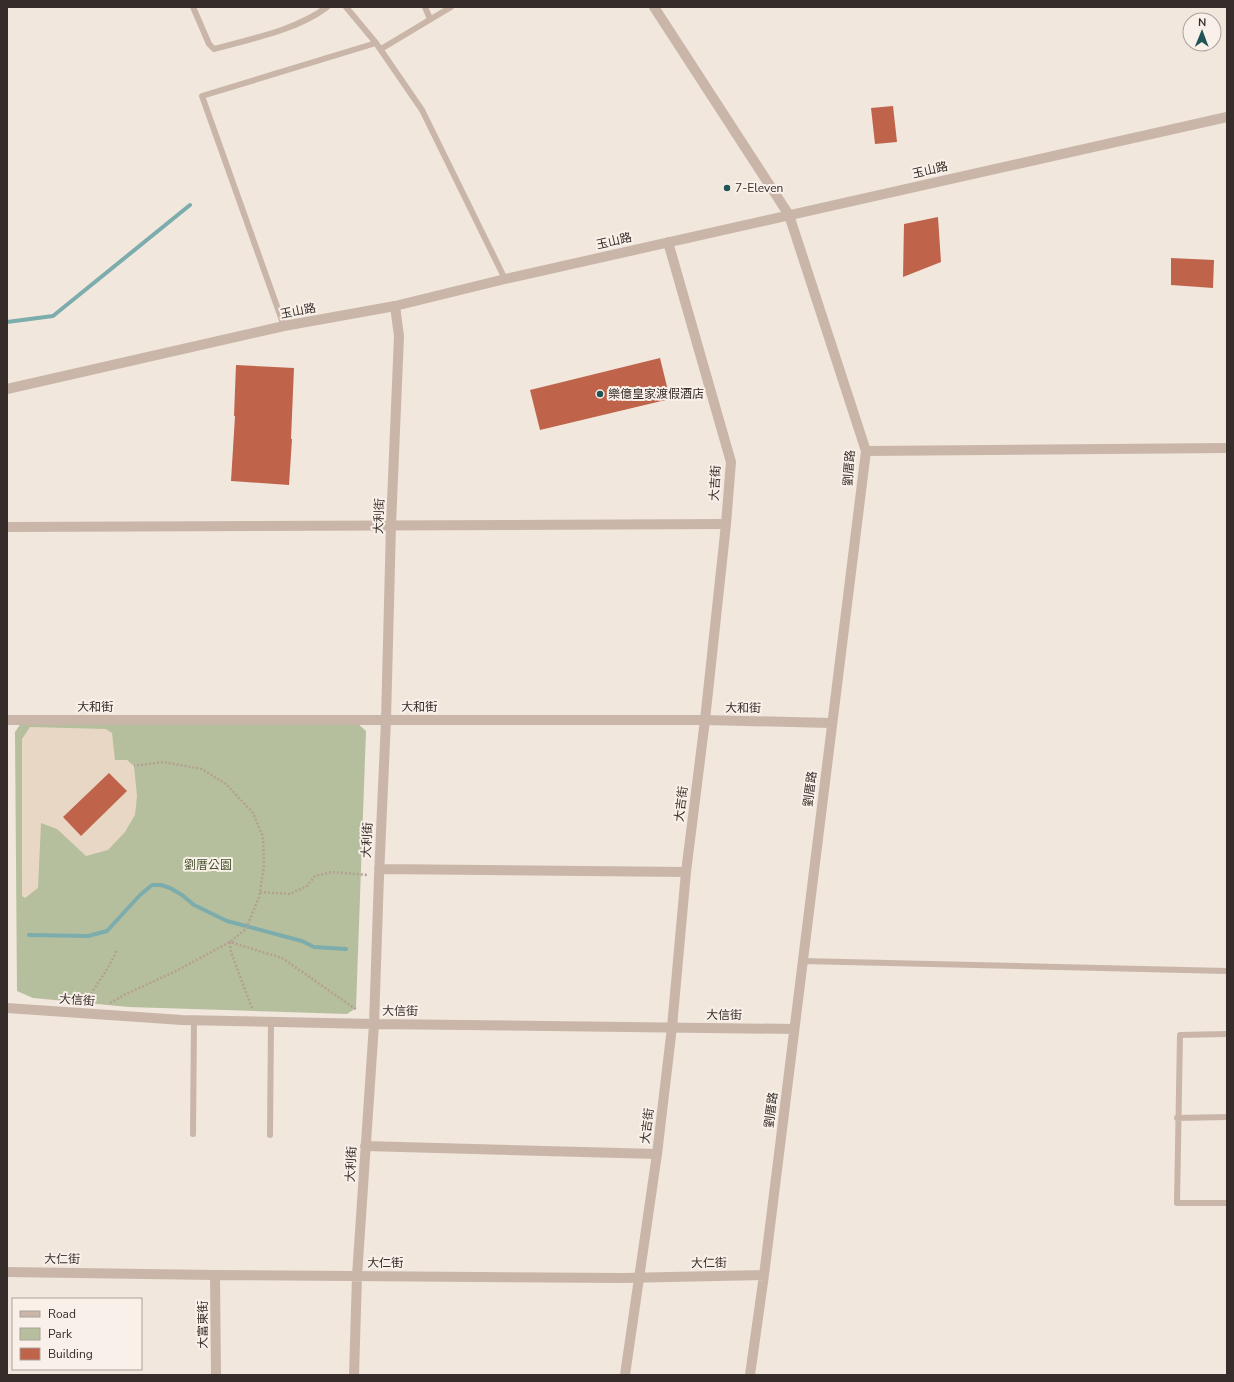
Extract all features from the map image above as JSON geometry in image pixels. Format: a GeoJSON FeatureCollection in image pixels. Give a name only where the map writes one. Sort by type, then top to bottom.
{"type":"FeatureCollection","features":[{"type":"Feature","properties":{"kind":"street","name":"劉厝路"},"geometry":{"type":"LineString","coordinates":[[654,7],[789,215],[866,451],[831,723],[764,1276],[750,1375]]}},
{"type":"Feature","properties":{"kind":"street","name":"玉山路"},"geometry":{"type":"LineString","coordinates":[[7,389],[284,326],[394,306],[668,242],[1227,117]]}},
{"type":"Feature","properties":{"kind":"street","name":"大吉街"},"geometry":{"type":"LineString","coordinates":[[625,1375],[672,1027],[686,872],[705,720],[726,524],[730,462],[668,242]]}},
{"type":"Feature","properties":{"kind":"street","name":"大利街"},"geometry":{"type":"LineString","coordinates":[[354,1375],[357,1276],[374,1024],[386,720],[391,525],[399,336],[394,306]]}},
{"type":"Feature","properties":{"kind":"street"},"geometry":{"type":"LineString","coordinates":[[866,451],[1227,448]]}},
{"type":"Feature","properties":{"kind":"street"},"geometry":{"type":"LineString","coordinates":[[7,527],[726,524]]}},
{"type":"Feature","properties":{"kind":"street","name":"大和街"},"geometry":{"type":"LineString","coordinates":[[7,720],[705,720],[831,723]]}},
{"type":"Feature","properties":{"kind":"street"},"geometry":{"type":"LineString","coordinates":[[379,872],[686,872]]}},
{"type":"Feature","properties":{"kind":"street","name":"大信街"},"geometry":{"type":"LineString","coordinates":[[7,1008],[194,1020],[374,1024],[794,1029]]}},
{"type":"Feature","properties":{"kind":"street"},"geometry":{"type":"LineString","coordinates":[[365,1146],[656,1154]]}},
{"type":"Feature","properties":{"kind":"street","name":"大仁街"},"geometry":{"type":"LineString","coordinates":[[7,1272],[639,1278],[764,1276]]}},
{"type":"Feature","properties":{"kind":"street","name":"大富東街"},"geometry":{"type":"LineString","coordinates":[[215,1275],[216,1375]]}},
{"type":"Feature","properties":{"kind":"lane"},"geometry":{"type":"LineString","coordinates":[[193,7],[209,44],[214,49],[293,26],[316,16],[327,7]]}},
{"type":"Feature","properties":{"kind":"lane"},"geometry":{"type":"LineString","coordinates":[[346,7],[381,49],[422,110],[505,279]]}},
{"type":"Feature","properties":{"kind":"lane"},"geometry":{"type":"LineString","coordinates":[[425,7],[430,20]]}},
{"type":"Feature","properties":{"kind":"lane"},"geometry":{"type":"LineString","coordinates":[[381,49],[451,7]]}},
{"type":"Feature","properties":{"kind":"lane"},"geometry":{"type":"LineString","coordinates":[[284,326],[202,96],[376,43]]}},
{"type":"Feature","properties":{"kind":"lane"},"geometry":{"type":"LineString","coordinates":[[802,961],[1227,971]]}},
{"type":"Feature","properties":{"kind":"lane"},"geometry":{"type":"LineString","coordinates":[[193,1134],[194,1020]]}},
{"type":"Feature","properties":{"kind":"lane"},"geometry":{"type":"LineString","coordinates":[[270,1135],[271,1022]]}},
{"type":"Feature","properties":{"kind":"lane"},"geometry":{"type":"LineString","coordinates":[[1227,1034],[1180,1035],[1177,1203],[1227,1203]]}},
{"type":"Feature","properties":{"kind":"lane"},"geometry":{"type":"LineString","coordinates":[[1178,1118],[1227,1117]]}},
{"type":"Feature","properties":{"kind":"path"},"geometry":{"type":"LineString","coordinates":[[109,1004],[230,942],[246,929],[259,897],[264,866],[262,837],[253,813],[226,784],[202,769],[164,762],[134,766]]}},
{"type":"Feature","properties":{"kind":"path"},"geometry":{"type":"LineString","coordinates":[[260,892],[290,894],[307,886],[315,876],[332,872],[379,872]]}},
{"type":"Feature","properties":{"kind":"path"},"geometry":{"type":"LineString","coordinates":[[230,942],[231,952],[252,1008]]}},
{"type":"Feature","properties":{"kind":"path"},"geometry":{"type":"LineString","coordinates":[[230,942],[282,958],[357,1010]]}},
{"type":"Feature","properties":{"kind":"path"},"geometry":{"type":"LineString","coordinates":[[94,1002],[87,1001],[112,962],[117,949]]}},
{"type":"Feature","properties":{"kind":"green space","name":"劉厝公園"},"geometry":{"type":"Polygon","coordinates":[[[23,720],[356,722],[366,731],[356,1008],[347,1014],[129,1007],[33,998],[17,991],[15,732],[23,720]]]}},
{"type":"Feature","properties":{"kind":"shaded area"},"geometry":{"type":"Polygon","coordinates":[[[30,727],[106,729],[112,733],[115,760],[127,760],[134,766],[137,796],[135,815],[125,832],[108,850],[86,856],[57,829],[41,823],[38,888],[25,898],[22,896],[22,739],[30,727]]]}},
{"type":"Feature","properties":{"kind":"building"},"geometry":{"type":"Polygon","coordinates":[[[893,106],[897,142],[875,144],[871,108],[893,106]]]}},
{"type":"Feature","properties":{"kind":"building"},"geometry":{"type":"Polygon","coordinates":[[[938,217],[941,262],[903,277],[904,224],[938,217]]]}},
{"type":"Feature","properties":{"kind":"building"},"geometry":{"type":"Polygon","coordinates":[[[1171,258],[1214,260],[1213,288],[1171,285],[1171,258]]]}},
{"type":"Feature","properties":{"kind":"building","name":"樂億皇家渡假酒店"},"geometry":{"type":"Polygon","coordinates":[[[660,358],[670,399],[540,430],[530,390],[660,358]]]}},
{"type":"Feature","properties":{"kind":"building"},"geometry":{"type":"Polygon","coordinates":[[[236,365],[294,368],[289,485],[231,481],[236,365]]]}},
{"type":"Feature","properties":{"kind":"building"},"geometry":{"type":"Polygon","coordinates":[[[109,773],[127,791],[81,836],[63,817],[109,773]]]}},
{"type":"Feature","properties":{"kind":"waterway"},"geometry":{"type":"LineString","coordinates":[[7,322],[53,316],[190,205]]}},
{"type":"Feature","properties":{"kind":"waterway"},"geometry":{"type":"LineString","coordinates":[[29,935],[88,936],[107,931],[140,895],[152,885],[161,885],[182,895],[194,905],[227,921],[302,941],[314,947],[346,949]]}},
{"type":"Feature","properties":{"kind":"place","name":"7-Eleven"},"geometry":{"type":"Point","coordinates":[727,188]}},
{"type":"Feature","properties":{"kind":"place","name":"樂億皇家渡假酒店"},"geometry":{"type":"Point","coordinates":[600,394]}}]}
